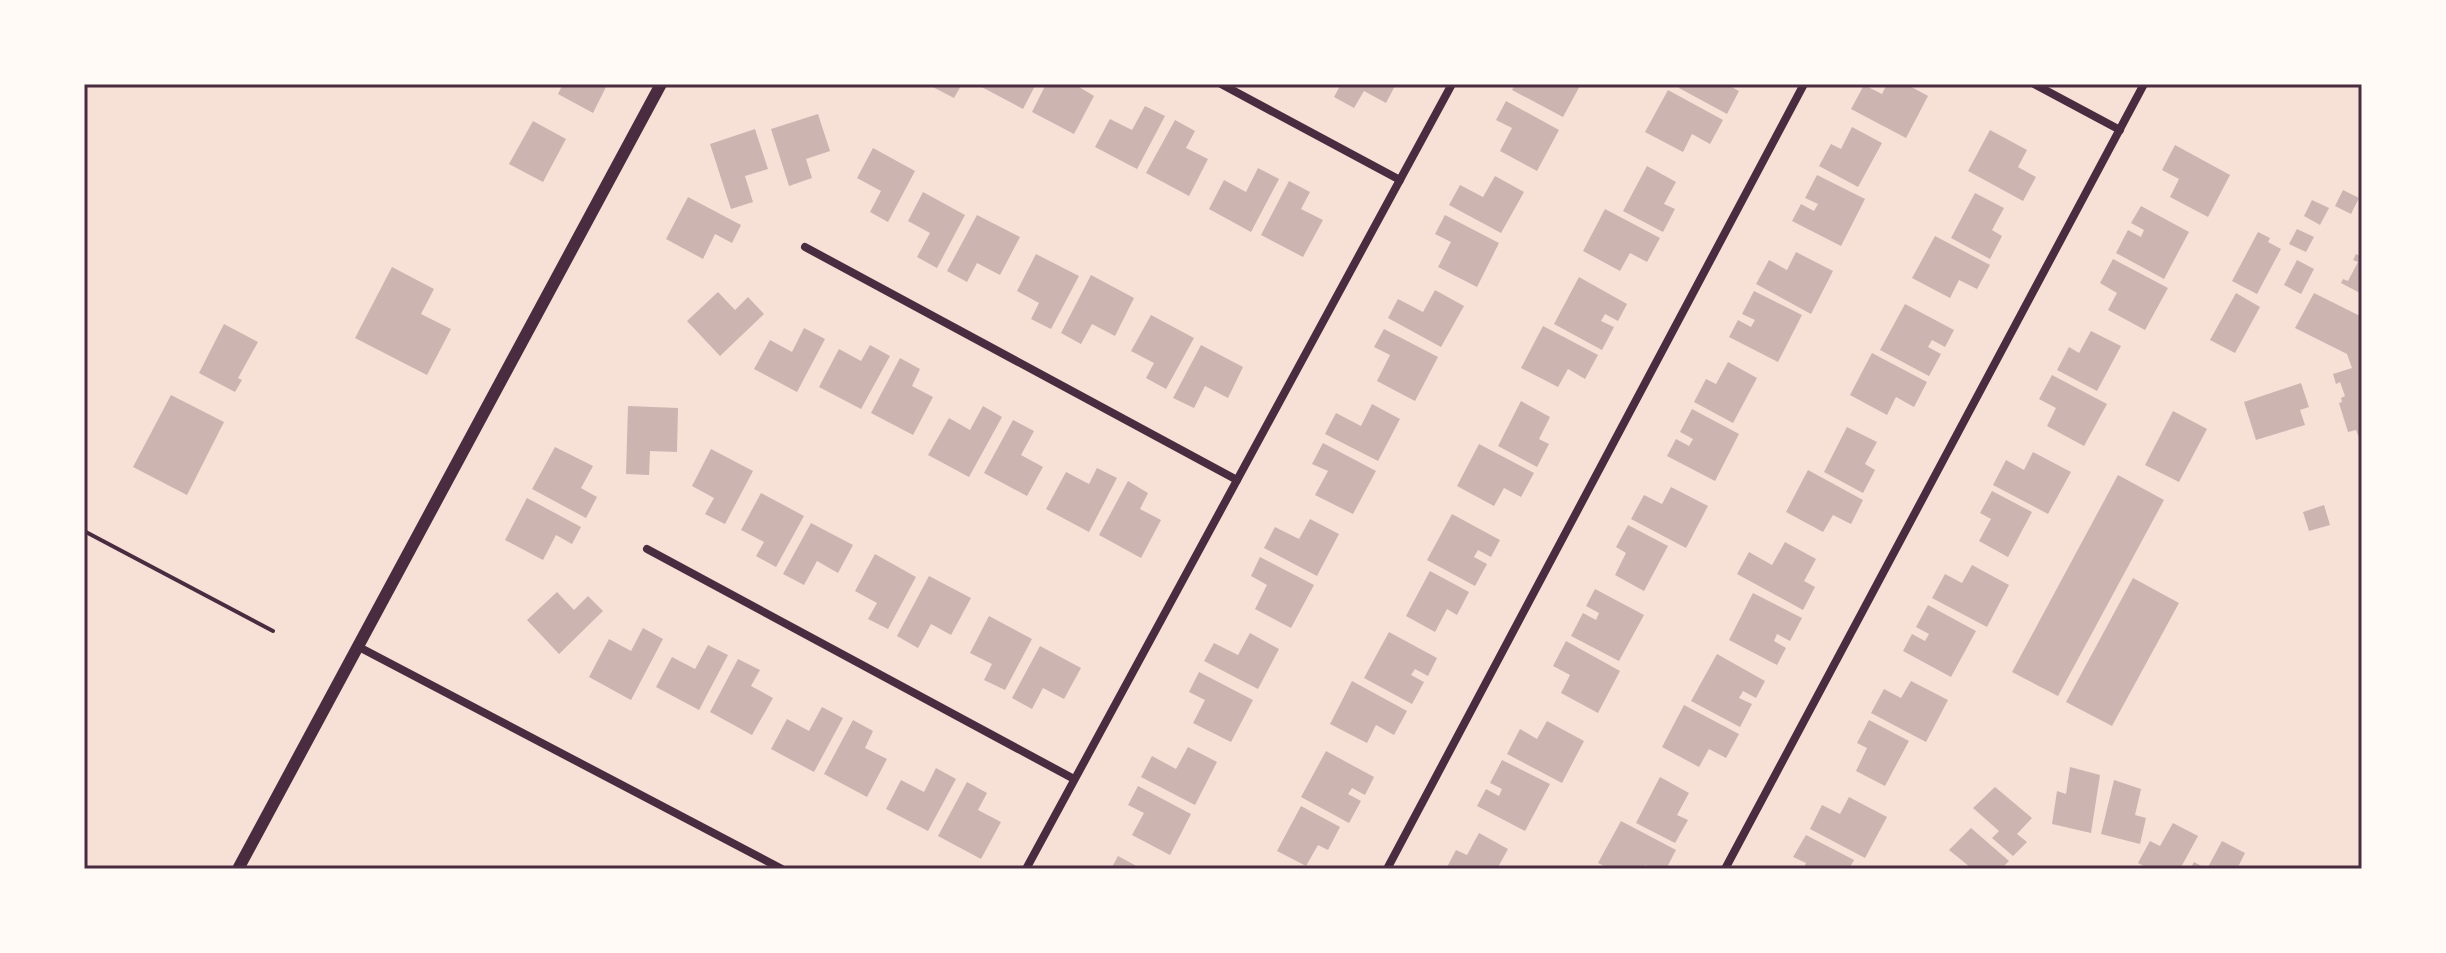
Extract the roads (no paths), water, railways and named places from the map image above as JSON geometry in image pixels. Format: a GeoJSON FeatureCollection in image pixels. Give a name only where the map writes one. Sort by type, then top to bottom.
{"type":"FeatureCollection","features":[{"type":"Feature","properties":{"kind":"street"},"geometry":{"type":"LineString","coordinates":[[238,869],[661,84]]}},
{"type":"Feature","properties":{"kind":"street"},"geometry":{"type":"LineString","coordinates":[[1221,84],[1400,180]]}},
{"type":"Feature","properties":{"kind":"street"},"geometry":{"type":"LineString","coordinates":[[1026,869],[1452,84]]}},
{"type":"Feature","properties":{"kind":"street"},"geometry":{"type":"LineString","coordinates":[[1387,869],[1804,84]]}},
{"type":"Feature","properties":{"kind":"street"},"geometry":{"type":"LineString","coordinates":[[2034,84],[2120,130]]}},
{"type":"Feature","properties":{"kind":"street"},"geometry":{"type":"LineString","coordinates":[[1725,869],[2144,84]]}},
{"type":"Feature","properties":{"kind":"street"},"geometry":{"type":"LineString","coordinates":[[805,247],[1237,480]]}},
{"type":"Feature","properties":{"kind":"street"},"geometry":{"type":"LineString","coordinates":[[647,549],[1074,779]]}},
{"type":"Feature","properties":{"kind":"street"},"geometry":{"type":"LineString","coordinates":[[357,646],[782,869]]}}]}
